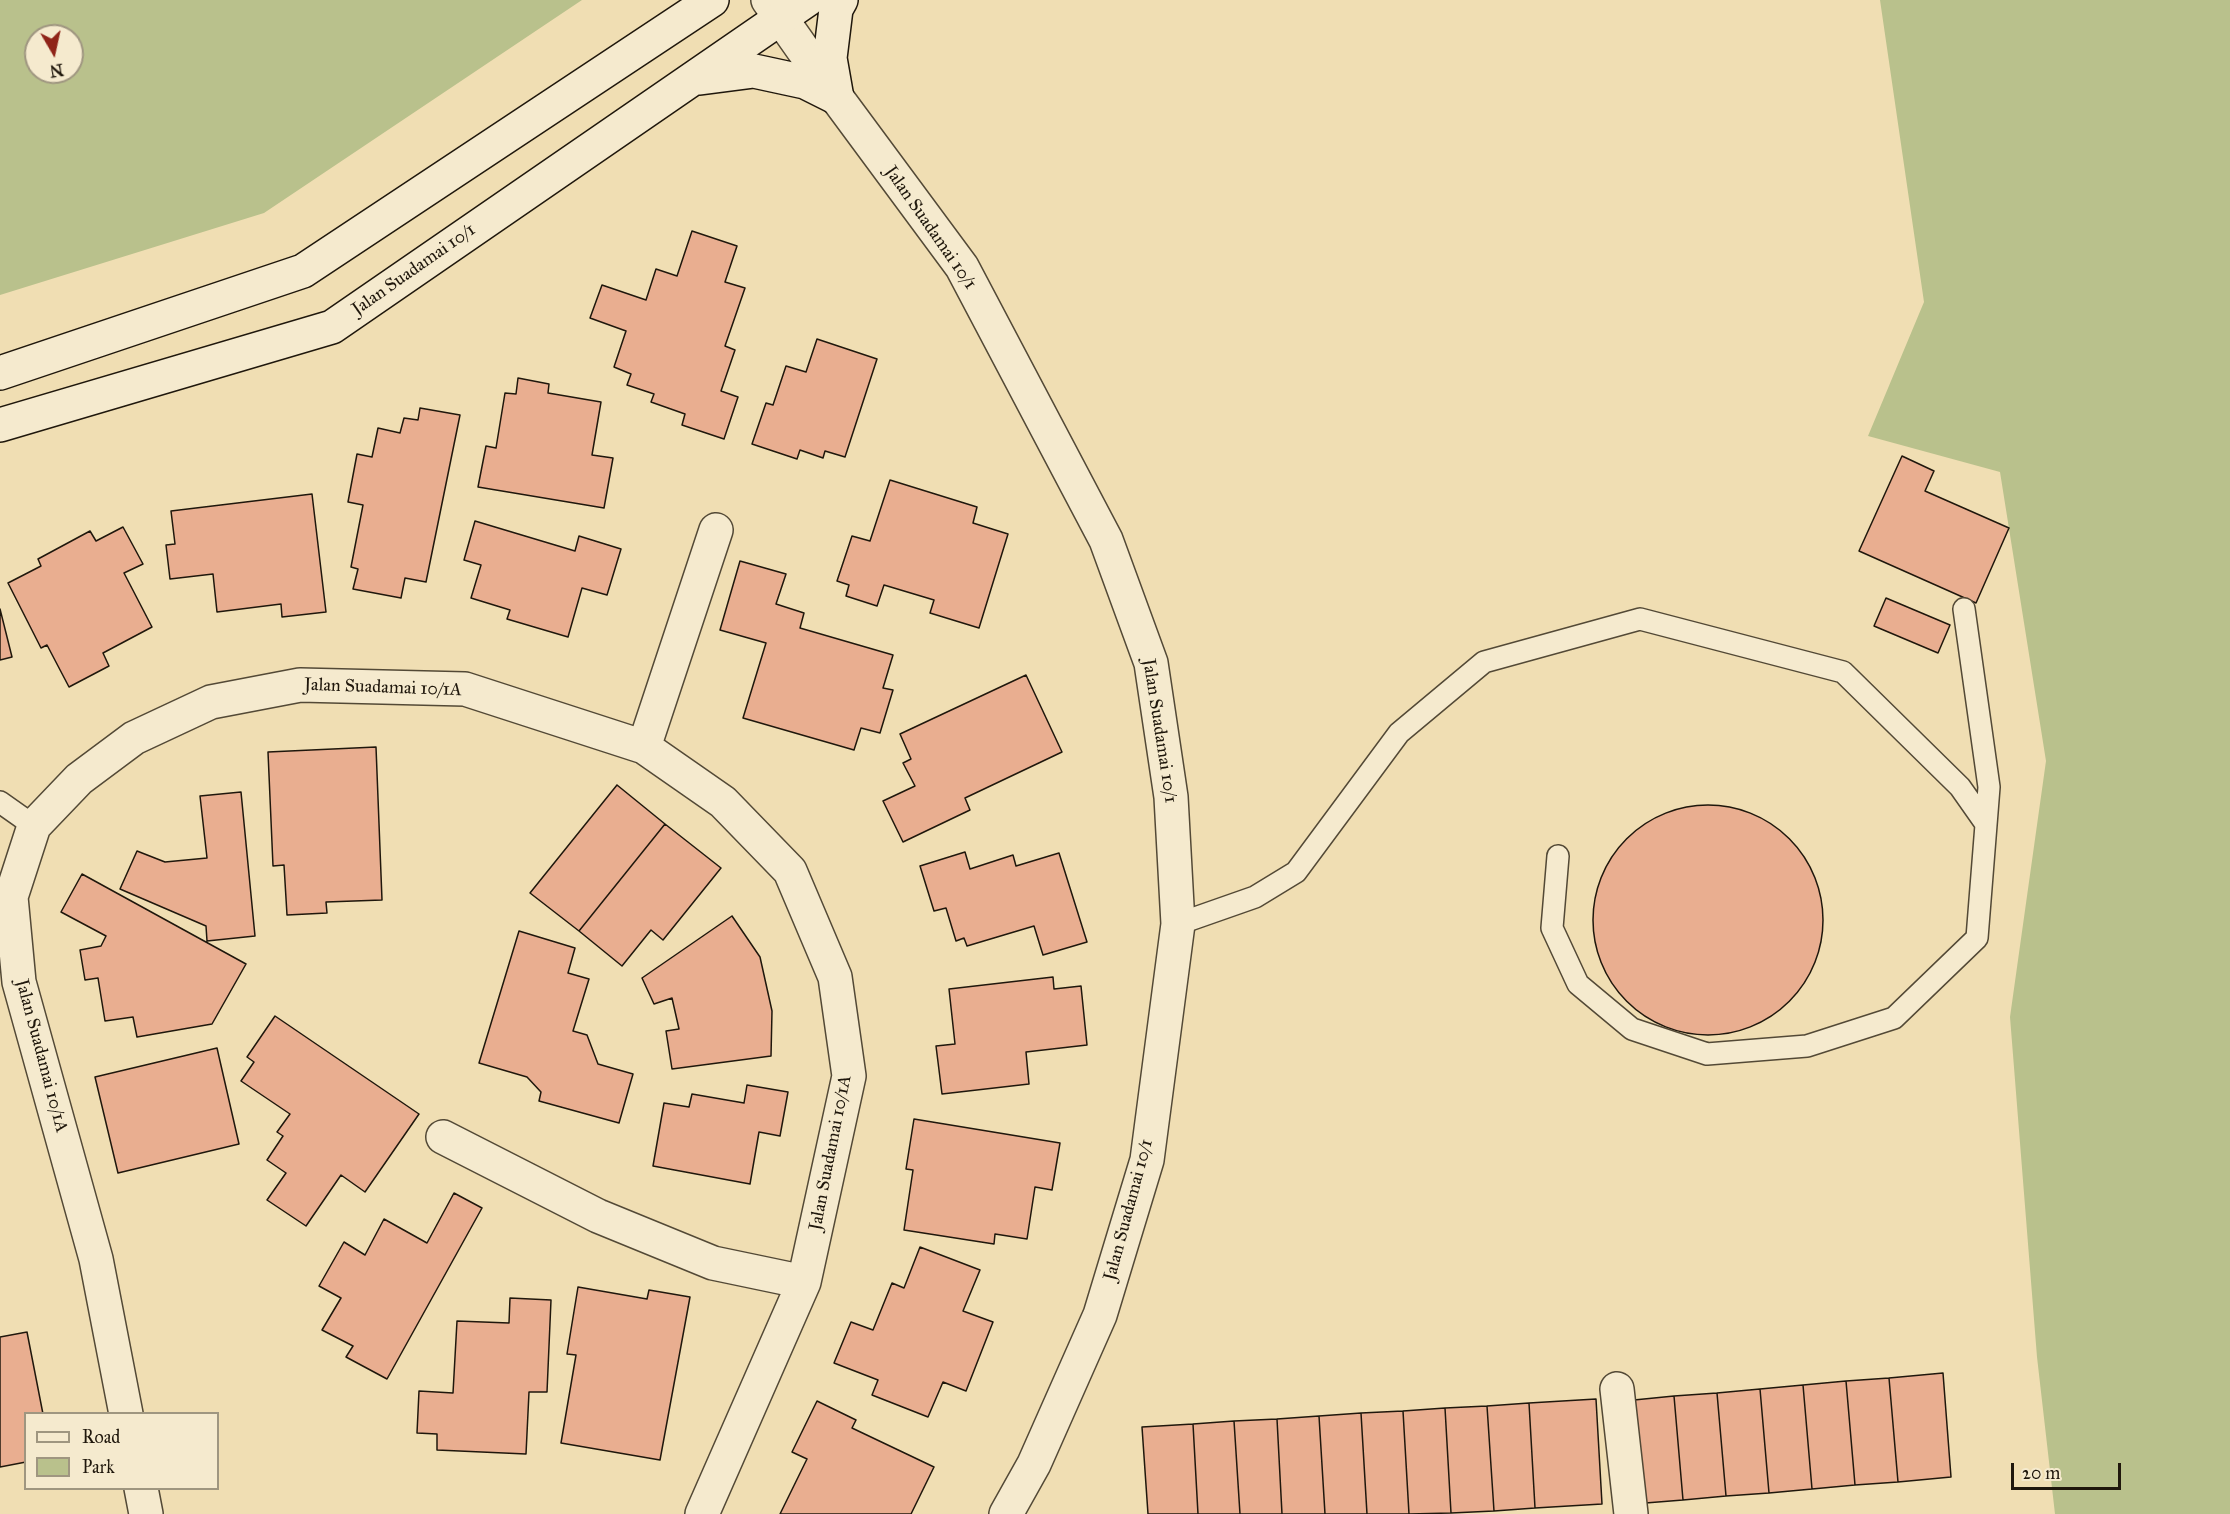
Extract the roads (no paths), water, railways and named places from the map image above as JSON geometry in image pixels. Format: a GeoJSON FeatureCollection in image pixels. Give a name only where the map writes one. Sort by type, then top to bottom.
{"type":"FeatureCollection","features":[{"type":"Feature","properties":{"kind":"street"},"geometry":{"type":"LineString","coordinates":[[0,374],[303,271],[712,0]]}},
{"type":"Feature","properties":{"kind":"street"},"geometry":{"type":"LineString","coordinates":[[837,98],[830,58],[836,9],[841,0]]}},
{"type":"Feature","properties":{"kind":"street","name":"Jalan Suadamai 10/1"},"geometry":{"type":"LineString","coordinates":[[0,425],[332,327],[692,79],[786,6],[837,98],[962,267],[1106,540],[1151,663],[1171,797],[1178,924],[1147,1160],[1100,1316],[1034,1464],[1006,1514]]}},
{"type":"Feature","properties":{"kind":"street"},"geometry":{"type":"LineString","coordinates":[[692,79],[754,71],[806,82],[837,98]]}},
{"type":"Feature","properties":{"kind":"street"},"geometry":{"type":"LineString","coordinates":[[644,747],[716,530]]}},
{"type":"Feature","properties":{"kind":"street","name":"Jalan Suadamai 10/1A"},"geometry":{"type":"LineString","coordinates":[[126,1412],[96,1259],[19,982],[11,897],[34,826],[80,779],[134,738],[211,702],[300,685],[465,689],[644,747],[723,802],[790,871],[835,977],[849,1076],[804,1282],[702,1514]]}},
{"type":"Feature","properties":{"kind":"street"},"geometry":{"type":"LineString","coordinates":[[443,1137],[598,1216],[713,1263],[804,1282]]}},
{"type":"Feature","properties":{"kind":"street"},"geometry":{"type":"LineString","coordinates":[[1617,1389],[1631,1514]]}},
{"type":"Feature","properties":{"kind":"street"},"geometry":{"type":"LineString","coordinates":[[141,1490],[146,1514]]}},
{"type":"Feature","properties":{"kind":"lane"},"geometry":{"type":"LineString","coordinates":[[1558,856],[1552,928],[1578,984],[1632,1029],[1707,1054],[1807,1046],[1894,1018],[1977,938],[1989,787],[1964,609]]}},
{"type":"Feature","properties":{"kind":"lane"},"geometry":{"type":"LineString","coordinates":[[1178,924],[1255,897],[1296,872],[1399,733],[1484,662],[1640,619],[1843,672],[1960,788],[1986,824]]}},
{"type":"Feature","properties":{"kind":"lane"},"geometry":{"type":"LineString","coordinates":[[0,802],[34,826]]}}]}
